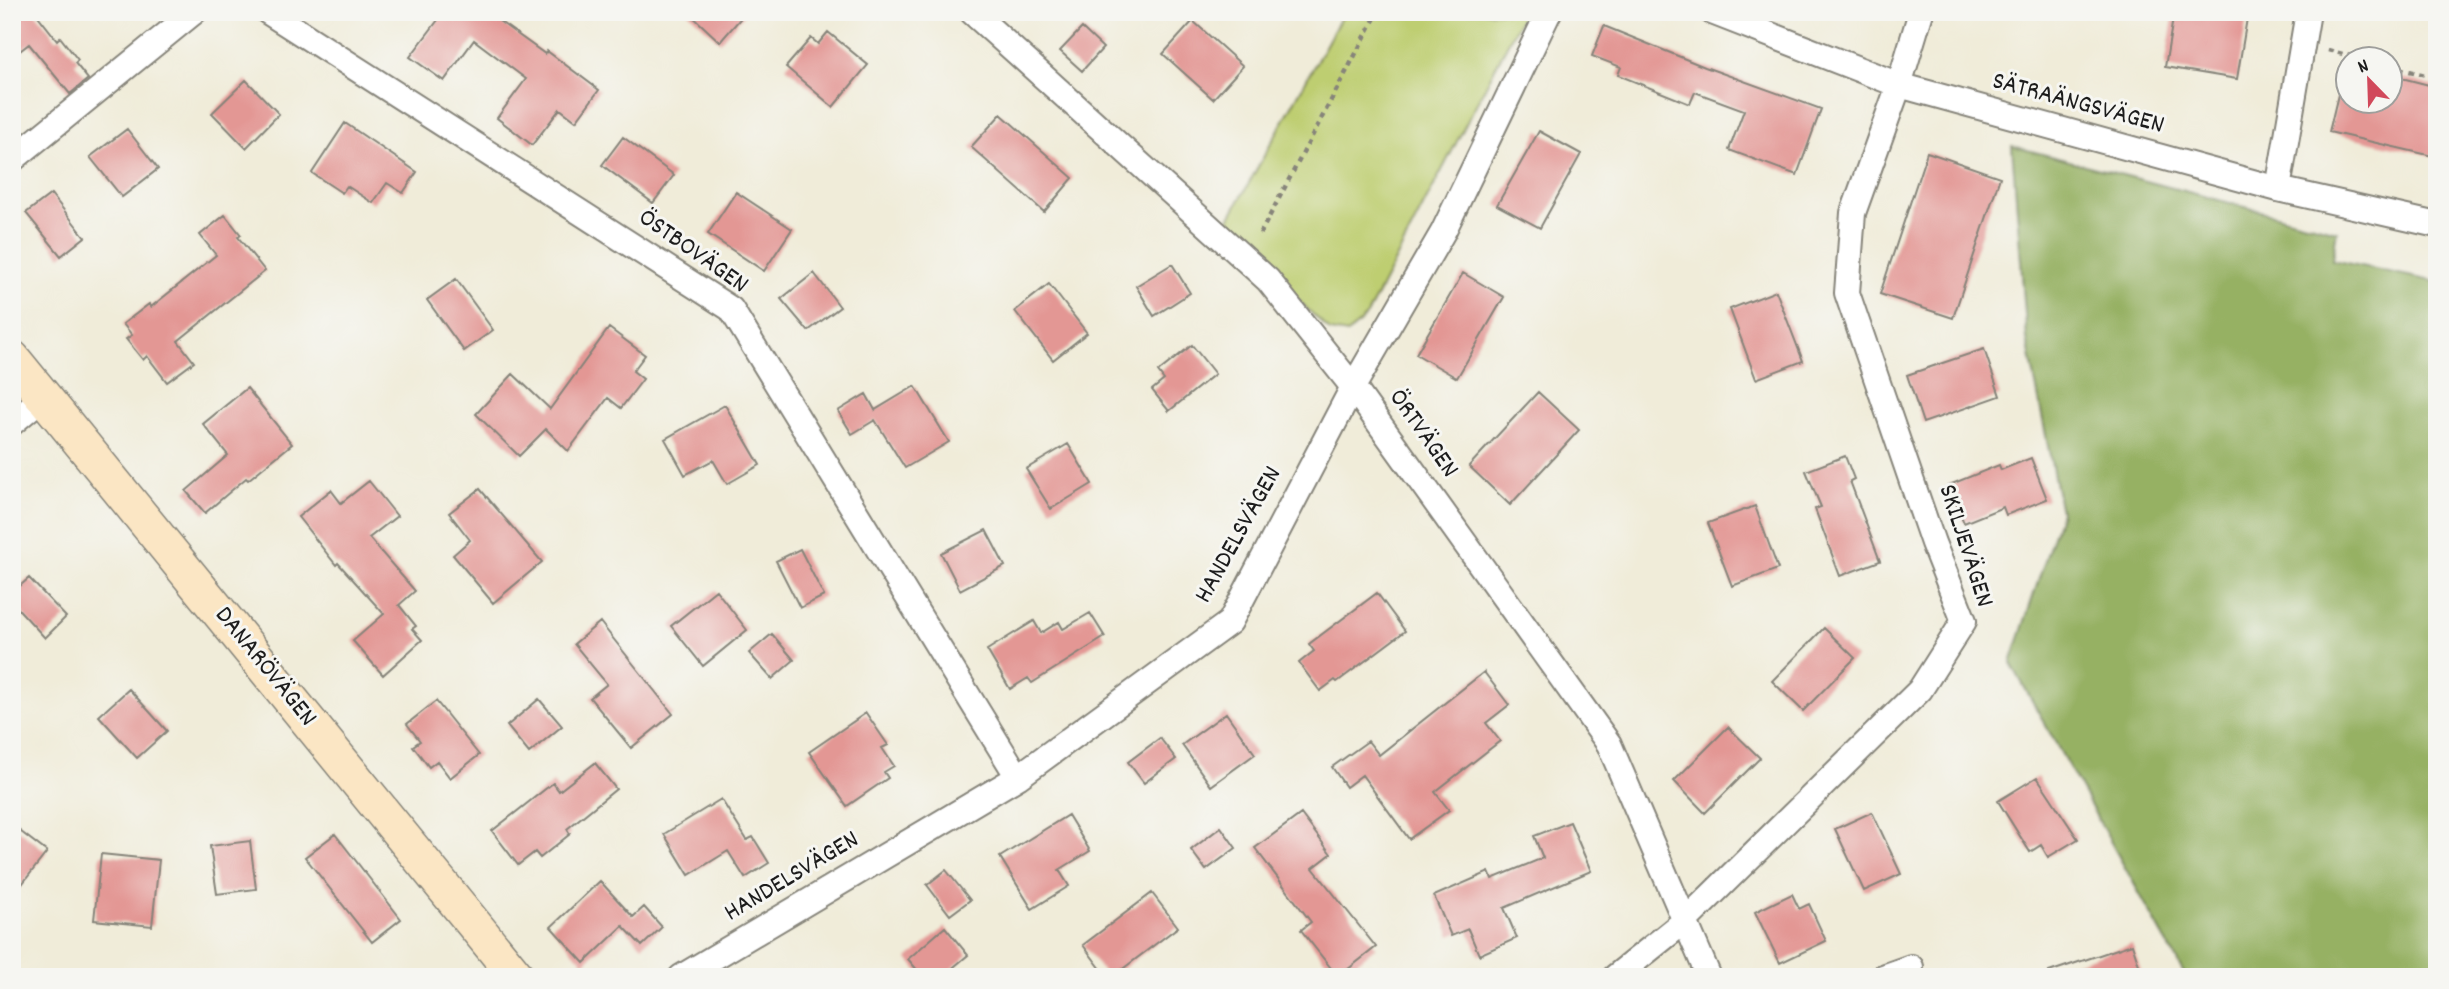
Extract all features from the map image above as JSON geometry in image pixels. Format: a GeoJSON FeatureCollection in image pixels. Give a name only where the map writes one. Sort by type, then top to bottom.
{"type":"FeatureCollection","features":[{"type":"Feature","properties":{"kind":"street"},"geometry":{"type":"LineString","coordinates":[[12,160],[194,12]]}},
{"type":"Feature","properties":{"kind":"street","name":"ÖSTBOVÄGEN"},"geometry":{"type":"LineString","coordinates":[[268,12],[731,309],[1018,777]]}},
{"type":"Feature","properties":{"kind":"street","name":"ÖRTVÄGEN"},"geometry":{"type":"LineString","coordinates":[[972,12],[1268,279],[1353,387],[1609,744],[1709,977]]}},
{"type":"Feature","properties":{"kind":"street","name":"HANDELSVÄGEN"},"geometry":{"type":"LineString","coordinates":[[681,977],[1018,777],[1230,622],[1353,387],[1443,232],[1549,12]]}},
{"type":"Feature","properties":{"kind":"street","name":"SÄTRAÄNGSVÄGEN"},"geometry":{"type":"LineString","coordinates":[[1712,12],[1899,85],[2278,189],[2437,225]]}},
{"type":"Feature","properties":{"kind":"street","name":"SKILJEVÄGEN"},"geometry":{"type":"LineString","coordinates":[[1615,977],[1686,920],[1920,690],[1964,621],[1933,543],[1847,293],[1853,213],[1899,85],[1921,12]]}},
{"type":"Feature","properties":{"kind":"street"},"geometry":{"type":"LineString","coordinates":[[2278,189],[2308,12]]}},
{"type":"Feature","properties":{"kind":"street","name":"DANARÖVÄGEN"},"geometry":{"type":"LineString","coordinates":[[12,358],[517,977]]}},
{"type":"Feature","properties":{"kind":"street"},"geometry":{"type":"LineString","coordinates":[[12,423],[44,396]]}},
{"type":"Feature","properties":{"kind":"street"},"geometry":{"type":"LineString","coordinates":[[1883,977],[1911,967]]}},
{"type":"Feature","properties":{"kind":"path"},"geometry":{"type":"LineString","coordinates":[[1246,260],[1378,12]]}},
{"type":"Feature","properties":{"kind":"path"},"geometry":{"type":"LineString","coordinates":[[2302,44],[2334,52]]}},
{"type":"Feature","properties":{"kind":"path"},"geometry":{"type":"LineString","coordinates":[[2404,70],[2437,78]]}},
{"type":"Feature","properties":{"kind":"green space"},"geometry":{"type":"Polygon","coordinates":[[[1344,12],[1524,12],[1367,315],[1348,334],[1330,331],[1224,228],[1344,12]]]}},
{"type":"Feature","properties":{"kind":"green space"},"geometry":{"type":"Polygon","coordinates":[[[2012,146],[2337,231],[2332,260],[2437,282],[2437,977],[2186,977],[2011,663],[2061,512],[2027,339],[2012,146]]]}},
{"type":"Feature","properties":{"kind":"building"},"geometry":{"type":"Polygon","coordinates":[[[12,12],[35,12],[57,40],[60,37],[78,60],[75,63],[88,79],[70,94],[29,44],[12,57],[12,12]]]}},
{"type":"Feature","properties":{"kind":"building"},"geometry":{"type":"Polygon","coordinates":[[[436,12],[495,12],[492,16],[545,54],[547,51],[599,90],[576,121],[560,109],[532,145],[497,118],[526,79],[474,40],[444,81],[410,57],[441,16],[436,12]]]}},
{"type":"Feature","properties":{"kind":"building"},"geometry":{"type":"Polygon","coordinates":[[[688,12],[746,12],[720,42],[688,12]]]}},
{"type":"Feature","properties":{"kind":"building"},"geometry":{"type":"Polygon","coordinates":[[[2174,12],[2248,12],[2237,79],[2165,67],[2174,12]]]}},
{"type":"Feature","properties":{"kind":"building"},"geometry":{"type":"Polygon","coordinates":[[[1193,21],[1243,66],[1213,99],[1163,54],[1193,21]]]}},
{"type":"Feature","properties":{"kind":"building"},"geometry":{"type":"Polygon","coordinates":[[[1604,26],[1705,67],[1821,109],[1797,175],[1729,150],[1744,110],[1695,92],[1690,104],[1618,75],[1621,67],[1592,56],[1604,26]]]}},
{"type":"Feature","properties":{"kind":"building"},"geometry":{"type":"Polygon","coordinates":[[[1082,28],[1103,48],[1082,71],[1060,51],[1082,28]]]}},
{"type":"Feature","properties":{"kind":"building"},"geometry":{"type":"Polygon","coordinates":[[[828,32],[868,65],[833,107],[786,67],[811,38],[818,44],[828,32]]]}},
{"type":"Feature","properties":{"kind":"building"},"geometry":{"type":"Polygon","coordinates":[[[2404,79],[2437,87],[2437,157],[2329,132],[2334,111],[2334,116],[2404,116],[2404,79]]]}},
{"type":"Feature","properties":{"kind":"building"},"geometry":{"type":"Polygon","coordinates":[[[246,80],[279,114],[246,148],[212,113],[246,80]]]}},
{"type":"Feature","properties":{"kind":"building"},"geometry":{"type":"Polygon","coordinates":[[[1001,114],[1073,178],[1044,212],[971,147],[1001,114]]]}},
{"type":"Feature","properties":{"kind":"building"},"geometry":{"type":"Polygon","coordinates":[[[345,123],[417,172],[403,193],[387,183],[373,203],[347,186],[342,193],[312,173],[345,123]]]}},
{"type":"Feature","properties":{"kind":"building"},"geometry":{"type":"Polygon","coordinates":[[[127,129],[158,169],[122,197],[90,157],[127,129]]]}},
{"type":"Feature","properties":{"kind":"building"},"geometry":{"type":"Polygon","coordinates":[[[1539,131],[1581,154],[1540,228],[1497,205],[1539,131]]]}},
{"type":"Feature","properties":{"kind":"building"},"geometry":{"type":"Polygon","coordinates":[[[623,137],[674,175],[653,203],[602,165],[623,137]]]}},
{"type":"Feature","properties":{"kind":"building"},"geometry":{"type":"Polygon","coordinates":[[[1927,152],[2000,177],[1953,318],[1880,294],[1927,152]]]}},
{"type":"Feature","properties":{"kind":"building"},"geometry":{"type":"Polygon","coordinates":[[[736,192],[792,229],[764,271],[708,234],[736,192]]]}},
{"type":"Feature","properties":{"kind":"building"},"geometry":{"type":"Polygon","coordinates":[[[51,194],[85,237],[61,256],[26,213],[51,194]]]}},
{"type":"Feature","properties":{"kind":"building"},"geometry":{"type":"Polygon","coordinates":[[[225,215],[241,235],[238,237],[265,271],[178,341],[194,362],[167,382],[147,356],[143,360],[126,339],[132,335],[123,324],[149,304],[151,307],[216,255],[200,235],[225,215]]]}},
{"type":"Feature","properties":{"kind":"building"},"geometry":{"type":"Polygon","coordinates":[[[1172,264],[1190,293],[1154,316],[1136,286],[1172,264]]]}},
{"type":"Feature","properties":{"kind":"building"},"geometry":{"type":"Polygon","coordinates":[[[814,273],[840,307],[808,331],[781,299],[814,273]]]}},
{"type":"Feature","properties":{"kind":"building"},"geometry":{"type":"Polygon","coordinates":[[[1463,273],[1504,297],[1457,378],[1416,354],[1463,273]]]}},
{"type":"Feature","properties":{"kind":"building"},"geometry":{"type":"Polygon","coordinates":[[[456,279],[493,330],[464,351],[427,300],[456,279]]]}},
{"type":"Feature","properties":{"kind":"building"},"geometry":{"type":"Polygon","coordinates":[[[1049,284],[1087,333],[1053,360],[1015,311],[1049,284]]]}},
{"type":"Feature","properties":{"kind":"building"},"geometry":{"type":"Polygon","coordinates":[[[1776,291],[1803,361],[1756,379],[1730,309],[1776,291]]]}},
{"type":"Feature","properties":{"kind":"building"},"geometry":{"type":"Polygon","coordinates":[[[609,328],[645,355],[633,371],[643,379],[621,408],[608,398],[568,451],[546,429],[519,456],[476,414],[513,374],[550,409],[609,328]]]}},
{"type":"Feature","properties":{"kind":"building"},"geometry":{"type":"Polygon","coordinates":[[[1192,345],[1215,374],[1169,411],[1152,390],[1164,380],[1158,372],[1192,345]]]}},
{"type":"Feature","properties":{"kind":"building"},"geometry":{"type":"Polygon","coordinates":[[[1984,349],[2000,396],[1923,423],[1907,375],[1984,349]]]}},
{"type":"Feature","properties":{"kind":"building"},"geometry":{"type":"Polygon","coordinates":[[[915,386],[949,442],[905,468],[875,420],[852,434],[838,411],[866,394],[875,410],[915,386]]]}},
{"type":"Feature","properties":{"kind":"building"},"geometry":{"type":"Polygon","coordinates":[[[247,388],[292,444],[205,513],[186,491],[228,455],[203,424],[247,388]]]}},
{"type":"Feature","properties":{"kind":"building"},"geometry":{"type":"Polygon","coordinates":[[[1538,392],[1579,430],[1510,505],[1469,466],[1538,392]]]}},
{"type":"Feature","properties":{"kind":"building"},"geometry":{"type":"Polygon","coordinates":[[[725,405],[760,465],[727,484],[713,460],[685,475],[665,439],[725,405]]]}},
{"type":"Feature","properties":{"kind":"building"},"geometry":{"type":"Polygon","coordinates":[[[1068,444],[1092,484],[1051,509],[1026,469],[1068,444]]]}},
{"type":"Feature","properties":{"kind":"building"},"geometry":{"type":"Polygon","coordinates":[[[1845,456],[1854,479],[1850,481],[1880,561],[1840,576],[1815,509],[1821,507],[1806,471],[1845,456]]]}},
{"type":"Feature","properties":{"kind":"building"},"geometry":{"type":"Polygon","coordinates":[[[2031,458],[2047,499],[2006,515],[2003,507],[1964,523],[1949,485],[1999,465],[2001,470],[2031,458]]]}},
{"type":"Feature","properties":{"kind":"building"},"geometry":{"type":"Polygon","coordinates":[[[369,481],[397,516],[369,538],[415,591],[399,605],[416,626],[412,629],[422,640],[383,675],[353,641],[384,614],[338,563],[336,565],[298,517],[331,490],[341,503],[369,481]]]}},
{"type":"Feature","properties":{"kind":"building"},"geometry":{"type":"Polygon","coordinates":[[[480,489],[542,562],[493,603],[453,555],[470,540],[449,513],[480,489]]]}},
{"type":"Feature","properties":{"kind":"building"},"geometry":{"type":"Polygon","coordinates":[[[1755,506],[1778,569],[1732,586],[1708,523],[1755,506]]]}},
{"type":"Feature","properties":{"kind":"building"},"geometry":{"type":"Polygon","coordinates":[[[986,530],[1005,566],[960,590],[941,553],[986,530]]]}},
{"type":"Feature","properties":{"kind":"building"},"geometry":{"type":"Polygon","coordinates":[[[800,549],[824,596],[800,608],[776,561],[800,549]]]}},
{"type":"Feature","properties":{"kind":"building"},"geometry":{"type":"Polygon","coordinates":[[[29,578],[66,617],[45,638],[12,602],[12,593],[29,578]]]}},
{"type":"Feature","properties":{"kind":"building"},"geometry":{"type":"Polygon","coordinates":[[[716,590],[747,630],[703,666],[671,626],[716,590]]]}},
{"type":"Feature","properties":{"kind":"building"},"geometry":{"type":"Polygon","coordinates":[[[1377,593],[1405,631],[1337,682],[1335,680],[1320,691],[1299,663],[1314,651],[1309,644],[1377,593]]]}},
{"type":"Feature","properties":{"kind":"building"},"geometry":{"type":"Polygon","coordinates":[[[1090,613],[1105,637],[1032,683],[1028,678],[1010,689],[987,650],[1034,621],[1041,633],[1059,622],[1063,629],[1090,613]]]}},
{"type":"Feature","properties":{"kind":"building"},"geometry":{"type":"Polygon","coordinates":[[[600,622],[673,714],[631,748],[590,698],[607,684],[574,644],[600,622]]]}},
{"type":"Feature","properties":{"kind":"building"},"geometry":{"type":"Polygon","coordinates":[[[1824,628],[1855,658],[1803,711],[1772,681],[1824,628]]]}},
{"type":"Feature","properties":{"kind":"building"},"geometry":{"type":"Polygon","coordinates":[[[772,634],[794,660],[772,679],[749,653],[772,634]]]}},
{"type":"Feature","properties":{"kind":"building"},"geometry":{"type":"Polygon","coordinates":[[[1484,672],[1509,705],[1486,723],[1500,741],[1435,792],[1449,810],[1409,839],[1362,775],[1346,787],[1332,767],[1368,741],[1379,755],[1484,672]]]}},
{"type":"Feature","properties":{"kind":"building"},"geometry":{"type":"Polygon","coordinates":[[[129,689],[167,731],[137,758],[99,716],[129,689]]]}},
{"type":"Feature","properties":{"kind":"building"},"geometry":{"type":"Polygon","coordinates":[[[539,699],[562,726],[529,753],[507,726],[539,699]]]}},
{"type":"Feature","properties":{"kind":"building"},"geometry":{"type":"Polygon","coordinates":[[[436,701],[479,755],[450,778],[437,761],[429,767],[413,746],[420,741],[407,724],[436,701]]]}},
{"type":"Feature","properties":{"kind":"building"},"geometry":{"type":"Polygon","coordinates":[[[866,713],[888,745],[882,748],[894,766],[884,772],[888,778],[847,806],[809,752],[866,713]]]}},
{"type":"Feature","properties":{"kind":"building"},"geometry":{"type":"Polygon","coordinates":[[[1226,713],[1255,754],[1211,786],[1182,745],[1226,713]]]}},
{"type":"Feature","properties":{"kind":"building"},"geometry":{"type":"Polygon","coordinates":[[[1728,727],[1760,758],[1705,813],[1674,781],[1728,727]]]}},
{"type":"Feature","properties":{"kind":"building"},"geometry":{"type":"Polygon","coordinates":[[[1160,738],[1176,759],[1144,783],[1128,762],[1160,738]]]}},
{"type":"Feature","properties":{"kind":"building"},"geometry":{"type":"Polygon","coordinates":[[[595,763],[616,789],[567,829],[570,834],[540,858],[535,852],[518,865],[492,831],[553,783],[559,791],[595,763]]]}},
{"type":"Feature","properties":{"kind":"building"},"geometry":{"type":"Polygon","coordinates":[[[2037,777],[2078,839],[2048,857],[2041,845],[2030,852],[1998,801],[2037,777]]]}},
{"type":"Feature","properties":{"kind":"building"},"geometry":{"type":"Polygon","coordinates":[[[721,799],[747,840],[753,837],[769,863],[745,878],[728,851],[689,875],[664,834],[721,799]]]}},
{"type":"Feature","properties":{"kind":"building"},"geometry":{"type":"Polygon","coordinates":[[[1872,812],[1901,874],[1864,891],[1835,829],[1872,812]]]}},
{"type":"Feature","properties":{"kind":"building"},"geometry":{"type":"Polygon","coordinates":[[[1301,814],[1331,854],[1313,868],[1376,947],[1338,977],[1301,930],[1311,922],[1255,848],[1301,814]]]}},
{"type":"Feature","properties":{"kind":"building"},"geometry":{"type":"Polygon","coordinates":[[[1068,815],[1090,851],[1059,870],[1069,886],[1032,909],[1000,857],[1068,815]]]}},
{"type":"Feature","properties":{"kind":"building"},"geometry":{"type":"Polygon","coordinates":[[[1570,822],[1591,871],[1504,908],[1517,938],[1479,955],[1468,929],[1451,936],[1434,896],[1489,872],[1492,879],[1543,858],[1534,836],[1570,822]]]}},
{"type":"Feature","properties":{"kind":"building"},"geometry":{"type":"Polygon","coordinates":[[[12,825],[47,852],[12,897],[12,825]]]}},
{"type":"Feature","properties":{"kind":"building"},"geometry":{"type":"Polygon","coordinates":[[[1221,827],[1236,848],[1206,870],[1191,850],[1221,827]]]}},
{"type":"Feature","properties":{"kind":"building"},"geometry":{"type":"Polygon","coordinates":[[[335,834],[401,919],[372,942],[305,857],[335,834]]]}},
{"type":"Feature","properties":{"kind":"building"},"geometry":{"type":"Polygon","coordinates":[[[250,841],[256,889],[217,894],[210,846],[250,841]]]}},
{"type":"Feature","properties":{"kind":"building"},"geometry":{"type":"Polygon","coordinates":[[[101,854],[159,860],[152,926],[94,920],[101,854]]]}},
{"type":"Feature","properties":{"kind":"building"},"geometry":{"type":"Polygon","coordinates":[[[946,870],[970,900],[950,915],[927,885],[946,870]]]}},
{"type":"Feature","properties":{"kind":"building"},"geometry":{"type":"Polygon","coordinates":[[[600,881],[633,917],[644,907],[662,927],[642,946],[623,926],[584,963],[551,927],[600,881]]]}},
{"type":"Feature","properties":{"kind":"building"},"geometry":{"type":"Polygon","coordinates":[[[1152,893],[1178,927],[1112,977],[1107,977],[1083,945],[1152,893]]]}},
{"type":"Feature","properties":{"kind":"building"},"geometry":{"type":"Polygon","coordinates":[[[1792,894],[1799,909],[1809,904],[1826,941],[1780,963],[1755,912],[1792,894]]]}},
{"type":"Feature","properties":{"kind":"building"},"geometry":{"type":"Polygon","coordinates":[[[945,927],[968,955],[942,977],[923,977],[908,959],[945,927]]]}},
{"type":"Feature","properties":{"kind":"building"},"geometry":{"type":"Polygon","coordinates":[[[2132,944],[2143,977],[2050,977],[2049,972],[2132,944]]]}}]}
